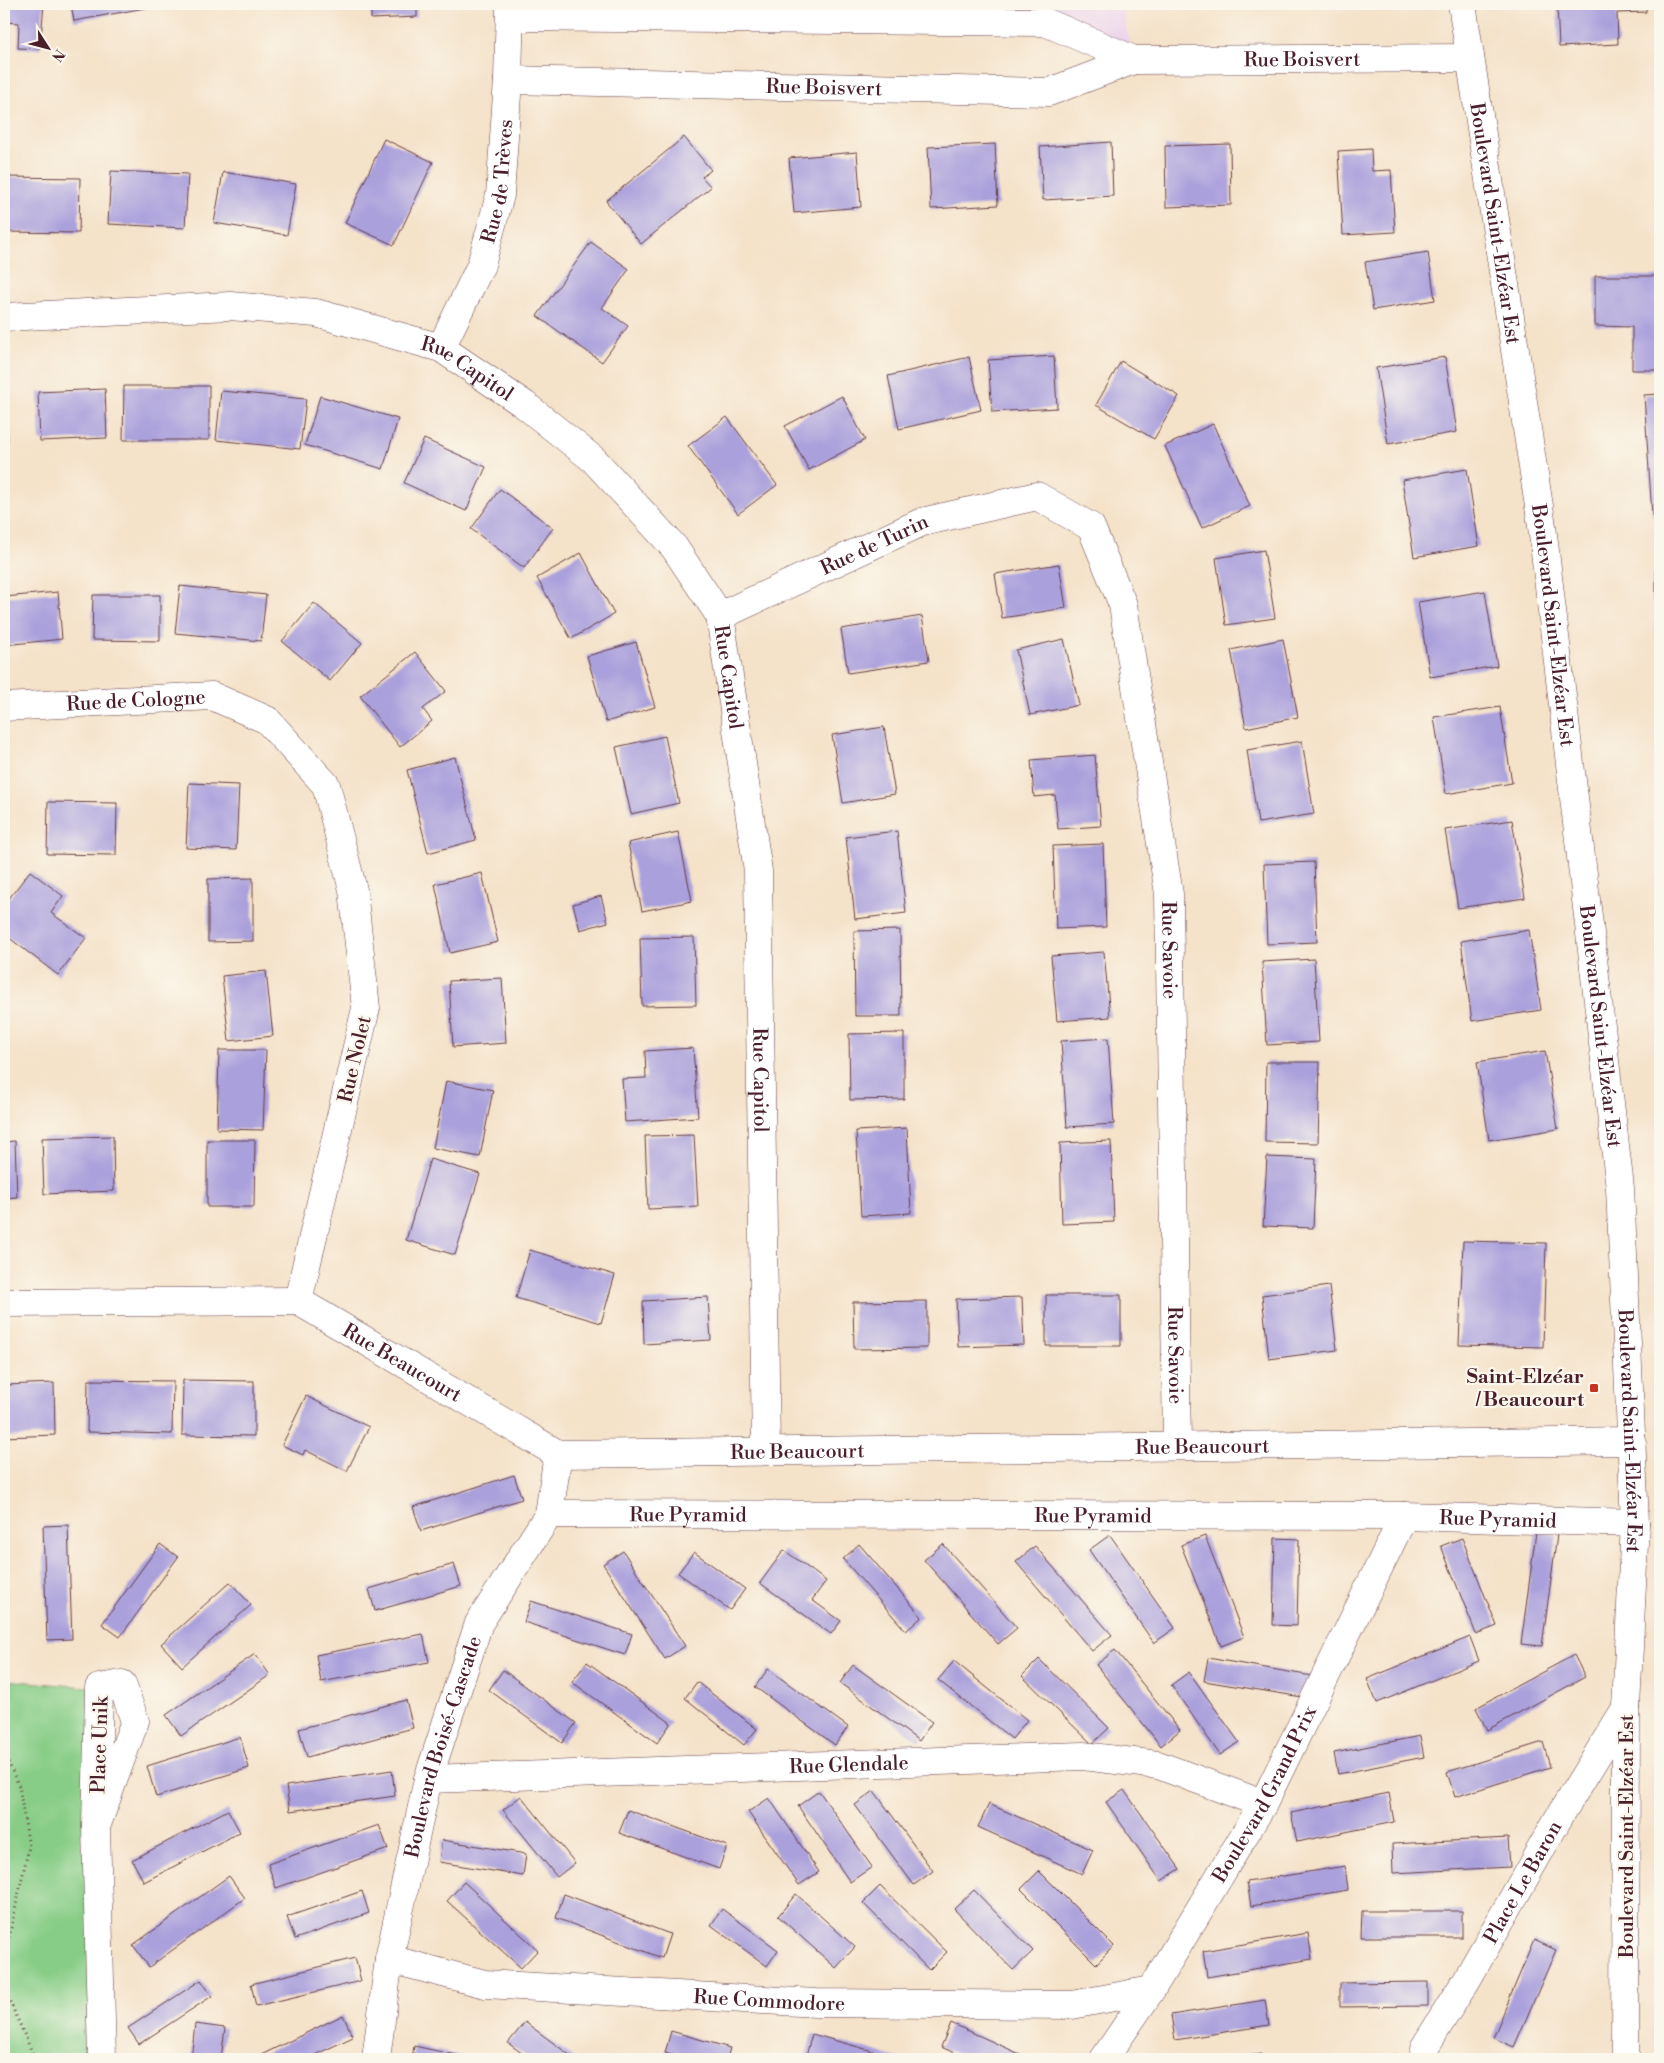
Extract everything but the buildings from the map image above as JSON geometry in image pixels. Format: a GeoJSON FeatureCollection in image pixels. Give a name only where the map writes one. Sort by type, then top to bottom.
{"type":"FeatureCollection","features":[{"type":"Feature","properties":{"kind":"street","name":"Boulevard Saint-Elzéar Est"},"geometry":{"type":"LineString","coordinates":[[1462,4],[1542,526],[1618,1168],[1635,1523],[1626,1708],[1625,2059]]}},
{"type":"Feature","properties":{"kind":"street","name":"Rue Boisvert"},"geometry":{"type":"LineString","coordinates":[[510,10],[995,12],[1045,22],[1134,60]]}},
{"type":"Feature","properties":{"kind":"street","name":"Rue de Trèves"},"geometry":{"type":"LineString","coordinates":[[441,348],[481,265],[500,195],[508,80],[510,10]]}},
{"type":"Feature","properties":{"kind":"street","name":"Rue Boisvert"},"geometry":{"type":"LineString","coordinates":[[508,80],[1049,92],[1134,60],[1470,58]]}},
{"type":"Feature","properties":{"kind":"street","name":"Rue Capitol"},"geometry":{"type":"LineString","coordinates":[[4,317],[230,306],[316,314],[441,348],[525,405],[594,460],[674,547],[720,616],[758,871],[766,1451]]}},
{"type":"Feature","properties":{"kind":"street","name":"Rue de Turin"},"geometry":{"type":"LineString","coordinates":[[720,616],[922,522],[1037,496]]}},
{"type":"Feature","properties":{"kind":"street","name":"Rue Savoie"},"geometry":{"type":"LineString","coordinates":[[1037,496],[1091,527],[1123,605],[1169,894],[1177,1446]]}},
{"type":"Feature","properties":{"kind":"street","name":"Rue de Cologne"},"geometry":{"type":"LineString","coordinates":[[4,707],[212,696],[267,720],[326,785]]}},
{"type":"Feature","properties":{"kind":"street","name":"Rue Nolet"},"geometry":{"type":"LineString","coordinates":[[298,1302],[366,1008],[353,890],[326,785]]}},
{"type":"Feature","properties":{"kind":"street","name":"Rue Beaucourt"},"geometry":{"type":"LineString","coordinates":[[298,1302],[558,1454],[1632,1441]]}},
{"type":"Feature","properties":{"kind":"street"},"geometry":{"type":"LineString","coordinates":[[4,1303],[298,1302]]}},
{"type":"Feature","properties":{"kind":"street","name":"Boulevard Boisé-Cascade"},"geometry":{"type":"LineString","coordinates":[[376,2059],[389,1959],[428,1779],[479,1622],[549,1514],[558,1454]]}},
{"type":"Feature","properties":{"kind":"street","name":"Rue Pyramid"},"geometry":{"type":"LineString","coordinates":[[549,1514],[1404,1516],[1635,1523]]}},
{"type":"Feature","properties":{"kind":"street","name":"Boulevard Grand Prix"},"geometry":{"type":"LineString","coordinates":[[1104,2059],[1151,1990],[1263,1804],[1404,1516]]}},
{"type":"Feature","properties":{"kind":"street","name":"Place Le Baron"},"geometry":{"type":"LineString","coordinates":[[1425,2059],[1424,2048],[1466,1981],[1562,1812],[1626,1708]]}},
{"type":"Feature","properties":{"kind":"street","name":"Rue Glendale"},"geometry":{"type":"LineString","coordinates":[[428,1779],[1083,1756],[1158,1765],[1263,1804]]}},
{"type":"Feature","properties":{"kind":"street"},"geometry":{"type":"LineString","coordinates":[[96,1827],[102,2059]]}},
{"type":"Feature","properties":{"kind":"street","name":"Rue Commodore"},"geometry":{"type":"LineString","coordinates":[[389,1959],[485,1984],[816,2003],[1072,2005],[1151,1990]]}},
{"type":"Feature","properties":{"kind":"path"},"geometry":{"type":"LineString","coordinates":[[4,1753],[19,1786],[29,1847],[4,1959]]}},
{"type":"Feature","properties":{"kind":"path"},"geometry":{"type":"LineString","coordinates":[[4,1988],[35,2059]]}},
{"type":"Feature","properties":{"kind":"shaded area"},"geometry":{"type":"Polygon","coordinates":[[[511,4],[1121,4],[1134,60],[1045,22],[511,4]]]}},
{"type":"Feature","properties":{"kind":"green space"},"geometry":{"type":"Polygon","coordinates":[[[4,1680],[99,1688],[101,2059],[4,2059],[4,1680]]]}},
{"type":"Feature","properties":{"kind":"place","name":"Saint-Elzéar / Beaucourt"},"geometry":{"type":"Point","coordinates":[1594,1388]}}]}
